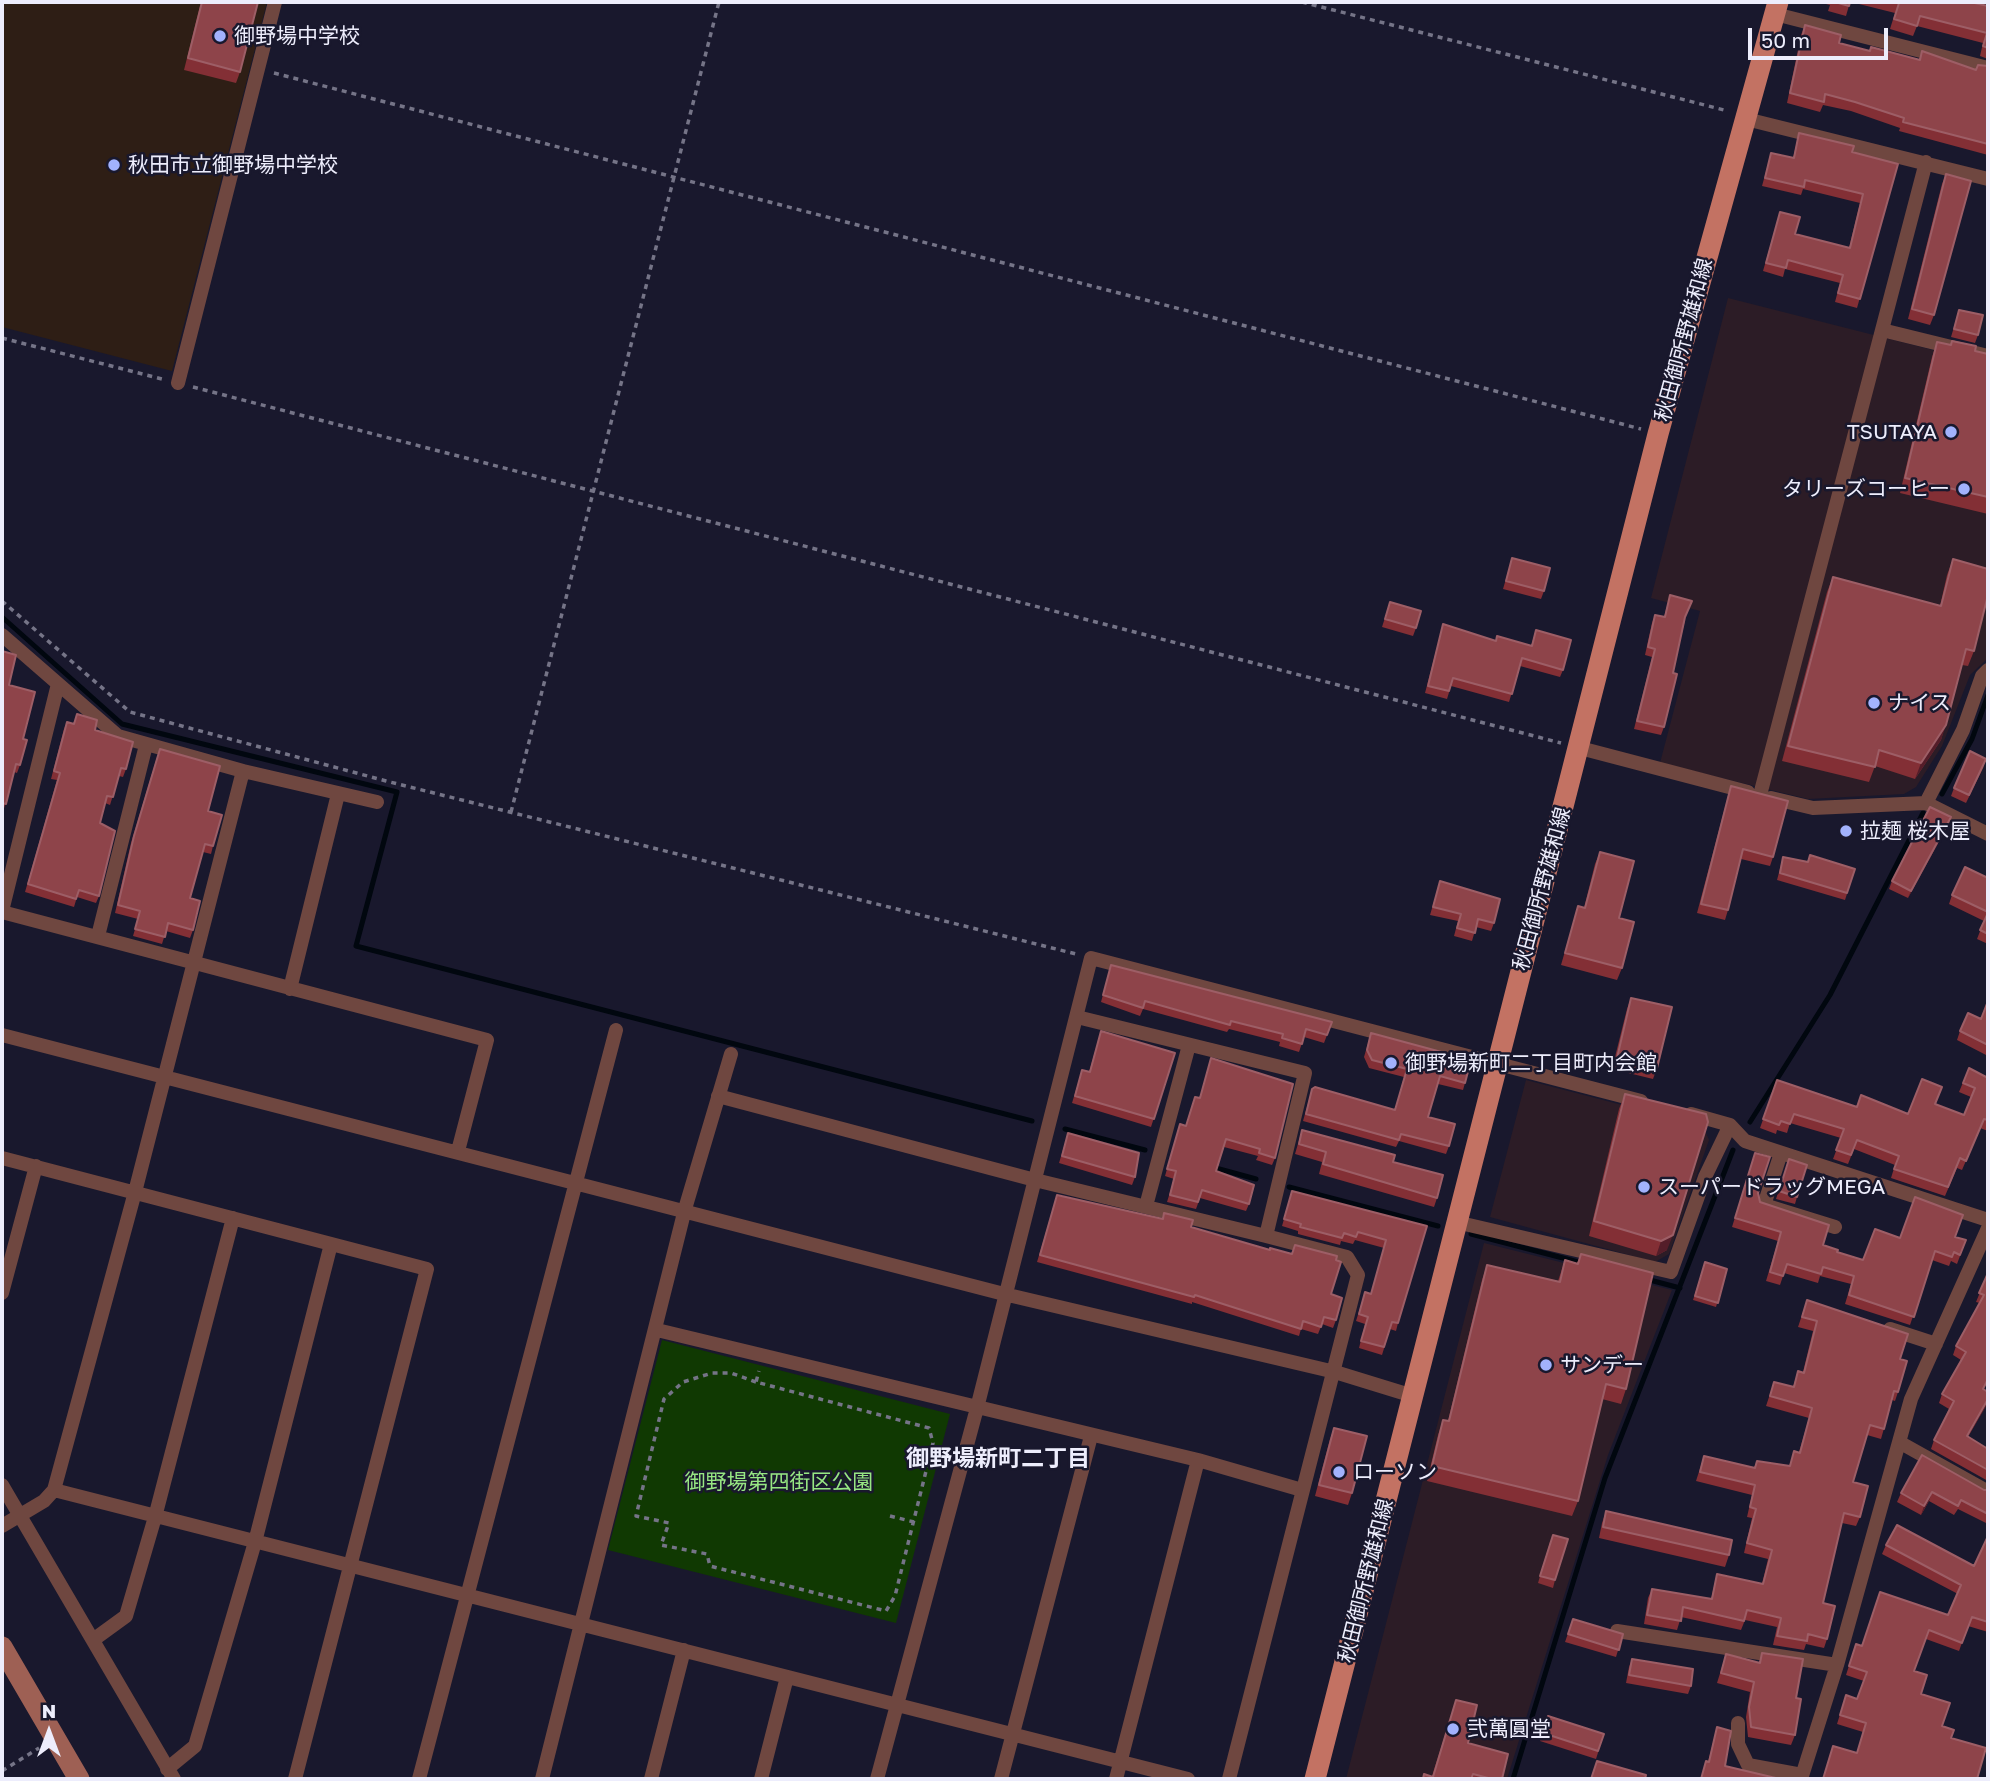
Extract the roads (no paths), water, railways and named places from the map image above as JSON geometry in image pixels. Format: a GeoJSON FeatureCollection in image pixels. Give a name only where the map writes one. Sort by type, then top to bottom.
{"type":"FeatureCollection","features":[{"type":"Feature","properties":{"kind":"main road","name":"秋田御所野雄和線"},"geometry":{"type":"LineString","coordinates":[[1315,1779],[1658,434],[1777,8]]}},
{"type":"Feature","properties":{"kind":"street"},"geometry":{"type":"LineString","coordinates":[[178,383],[275,2]]}},
{"type":"Feature","properties":{"kind":"street"},"geometry":{"type":"LineString","coordinates":[[1777,8],[1988,68]]}},
{"type":"Feature","properties":{"kind":"street"},"geometry":{"type":"LineString","coordinates":[[1746,117],[1988,178]]}},
{"type":"Feature","properties":{"kind":"street"},"geometry":{"type":"LineString","coordinates":[[1760,795],[1926,162]]}},
{"type":"Feature","properties":{"kind":"street"},"geometry":{"type":"LineString","coordinates":[[1882,330],[1988,356]]}},
{"type":"Feature","properties":{"kind":"street"},"geometry":{"type":"LineString","coordinates":[[2,635],[118,736],[243,771],[377,802]]}},
{"type":"Feature","properties":{"kind":"street"},"geometry":{"type":"LineString","coordinates":[[1926,803],[1963,730],[1982,676],[1988,670]]}},
{"type":"Feature","properties":{"kind":"street"},"geometry":{"type":"LineString","coordinates":[[58,684],[2,911],[487,1040],[458,1151]]}},
{"type":"Feature","properties":{"kind":"street"},"geometry":{"type":"LineString","coordinates":[[98,936],[146,745]]}},
{"type":"Feature","properties":{"kind":"street"},"geometry":{"type":"LineString","coordinates":[[1580,748],[1813,808],[1926,803],[1988,834]]}},
{"type":"Feature","properties":{"kind":"street"},"geometry":{"type":"LineString","coordinates":[[2,1526],[44,1501],[54,1490],[135,1192],[243,771]]}},
{"type":"Feature","properties":{"kind":"street"},"geometry":{"type":"LineString","coordinates":[[290,989],[338,794]]}},
{"type":"Feature","properties":{"kind":"street"},"geometry":{"type":"LineString","coordinates":[[877,1779],[977,1408],[1091,958],[1652,1104]]}},
{"type":"Feature","properties":{"kind":"street"},"geometry":{"type":"LineString","coordinates":[[1077,1017],[1306,1073],[1298,1130],[1266,1236]]}},
{"type":"Feature","properties":{"kind":"street"},"geometry":{"type":"LineString","coordinates":[[419,1779],[616,1030]]}},
{"type":"Feature","properties":{"kind":"street"},"geometry":{"type":"LineString","coordinates":[[2,1035],[685,1209],[1004,1294],[1335,1372],[1413,1396]]}},
{"type":"Feature","properties":{"kind":"street"},"geometry":{"type":"LineString","coordinates":[[1146,1206],[1189,1045]]}},
{"type":"Feature","properties":{"kind":"street"},"geometry":{"type":"LineString","coordinates":[[542,1779],[657,1330],[685,1209],[731,1054]]}},
{"type":"Feature","properties":{"kind":"street"},"geometry":{"type":"LineString","coordinates":[[718,1096],[1035,1180],[1347,1257],[1358,1275],[1229,1779]]}},
{"type":"Feature","properties":{"kind":"street"},"geometry":{"type":"LineString","coordinates":[[1678,1111],[1730,1125],[1745,1141],[1988,1220]]}},
{"type":"Feature","properties":{"kind":"street"},"geometry":{"type":"LineString","coordinates":[[1456,1222],[1671,1272],[1705,1177],[1730,1125]]}},
{"type":"Feature","properties":{"kind":"street"},"geometry":{"type":"LineString","coordinates":[[1781,1153],[1764,1205],[1835,1227]]}},
{"type":"Feature","properties":{"kind":"street"},"geometry":{"type":"LineString","coordinates":[[2,1158],[427,1269],[295,1779]]}},
{"type":"Feature","properties":{"kind":"street"},"geometry":{"type":"LineString","coordinates":[[2,1293],[36,1166]]}},
{"type":"Feature","properties":{"kind":"street"},"geometry":{"type":"LineString","coordinates":[[93,1640],[126,1615],[155,1517],[233,1218]]}},
{"type":"Feature","properties":{"kind":"street"},"geometry":{"type":"LineString","coordinates":[[1738,1723],[1738,1744],[1748,1765],[1802,1777],[1837,1665],[1911,1399],[1988,1228]]}},
{"type":"Feature","properties":{"kind":"street"},"geometry":{"type":"LineString","coordinates":[[2,1485],[170,1774],[195,1746],[255,1542],[331,1244]]}},
{"type":"Feature","properties":{"kind":"street"},"geometry":{"type":"LineString","coordinates":[[1875,1324],[1936,1344]]}},
{"type":"Feature","properties":{"kind":"street"},"geometry":{"type":"LineString","coordinates":[[657,1330],[1198,1460],[1302,1490]]}},
{"type":"Feature","properties":{"kind":"street"},"geometry":{"type":"LineString","coordinates":[[1001,1779],[1091,1436]]}},
{"type":"Feature","properties":{"kind":"street"},"geometry":{"type":"LineString","coordinates":[[1899,1442],[1985,1490]]}},
{"type":"Feature","properties":{"kind":"street"},"geometry":{"type":"LineString","coordinates":[[1116,1779],[1198,1460]]}},
{"type":"Feature","properties":{"kind":"street"},"geometry":{"type":"LineString","coordinates":[[54,1490],[1188,1779]]}},
{"type":"Feature","properties":{"kind":"street"},"geometry":{"type":"LineString","coordinates":[[1616,1631],[1837,1665]]}},
{"type":"Feature","properties":{"kind":"street"},"geometry":{"type":"LineString","coordinates":[[2,1647],[79,1779]]}},
{"type":"Feature","properties":{"kind":"street"},"geometry":{"type":"LineString","coordinates":[[651,1779],[684,1650]]}},
{"type":"Feature","properties":{"kind":"street"},"geometry":{"type":"LineString","coordinates":[[761,1779],[787,1677]]}},
{"type":"Feature","properties":{"kind":"waterway"},"geometry":{"type":"LineString","coordinates":[[2,617],[122,724],[397,792],[356,946],[1032,1121]]}},
{"type":"Feature","properties":{"kind":"waterway"},"geometry":{"type":"LineString","coordinates":[[1942,794],[1972,739],[1988,695]]}},
{"type":"Feature","properties":{"kind":"waterway"},"geometry":{"type":"LineString","coordinates":[[1750,1122],[1830,995],[1923,813]]}},
{"type":"Feature","properties":{"kind":"waterway"},"geometry":{"type":"LineString","coordinates":[[1065,1129],[1145,1150]]}},
{"type":"Feature","properties":{"kind":"waterway"},"geometry":{"type":"LineString","coordinates":[[1513,1779],[1605,1478],[1733,1150]]}},
{"type":"Feature","properties":{"kind":"waterway"},"geometry":{"type":"LineString","coordinates":[[1212,1167],[1256,1179]]}},
{"type":"Feature","properties":{"kind":"waterway"},"geometry":{"type":"LineString","coordinates":[[1289,1187],[1438,1226]]}},
{"type":"Feature","properties":{"kind":"waterway"},"geometry":{"type":"LineString","coordinates":[[1471,1234],[1582,1263]]}},
{"type":"Feature","properties":{"kind":"waterway"},"geometry":{"type":"LineString","coordinates":[[1646,1279],[1680,1288]]}},
{"type":"Feature","properties":{"kind":"place","name":"御野場中学校"},"geometry":{"type":"Point","coordinates":[220,36]}},
{"type":"Feature","properties":{"kind":"place","name":"秋田市立御野場中学校"},"geometry":{"type":"Point","coordinates":[114,165]}},
{"type":"Feature","properties":{"kind":"place","name":"TSUTAYA"},"geometry":{"type":"Point","coordinates":[1951,432]}},
{"type":"Feature","properties":{"kind":"place","name":"タリーズコーヒー"},"geometry":{"type":"Point","coordinates":[1964,489]}},
{"type":"Feature","properties":{"kind":"place","name":"ナイス"},"geometry":{"type":"Point","coordinates":[1874,703]}},
{"type":"Feature","properties":{"kind":"place","name":"拉麺 桜木屋"},"geometry":{"type":"Point","coordinates":[1846,831]}},
{"type":"Feature","properties":{"kind":"place","name":"御野場新町二丁目町内会館"},"geometry":{"type":"Point","coordinates":[1391,1063]}},
{"type":"Feature","properties":{"kind":"place","name":"スーパードラッグMEGA"},"geometry":{"type":"Point","coordinates":[1644,1187]}},
{"type":"Feature","properties":{"kind":"place","name":"サンデー"},"geometry":{"type":"Point","coordinates":[1546,1365]}},
{"type":"Feature","properties":{"kind":"place","name":"ローソン"},"geometry":{"type":"Point","coordinates":[1339,1472]}},
{"type":"Feature","properties":{"kind":"place","name":"弐萬圓堂"},"geometry":{"type":"Point","coordinates":[1453,1729]}},
{"type":"Feature","properties":{"kind":"district","name":"御野場新町二丁目"},"geometry":{"type":"Point","coordinates":[998,1459]}},
{"type":"Feature","properties":{"kind":"park label","name":"御野場第四街区公園"},"geometry":{"type":"Point","coordinates":[779,1482]}}]}
